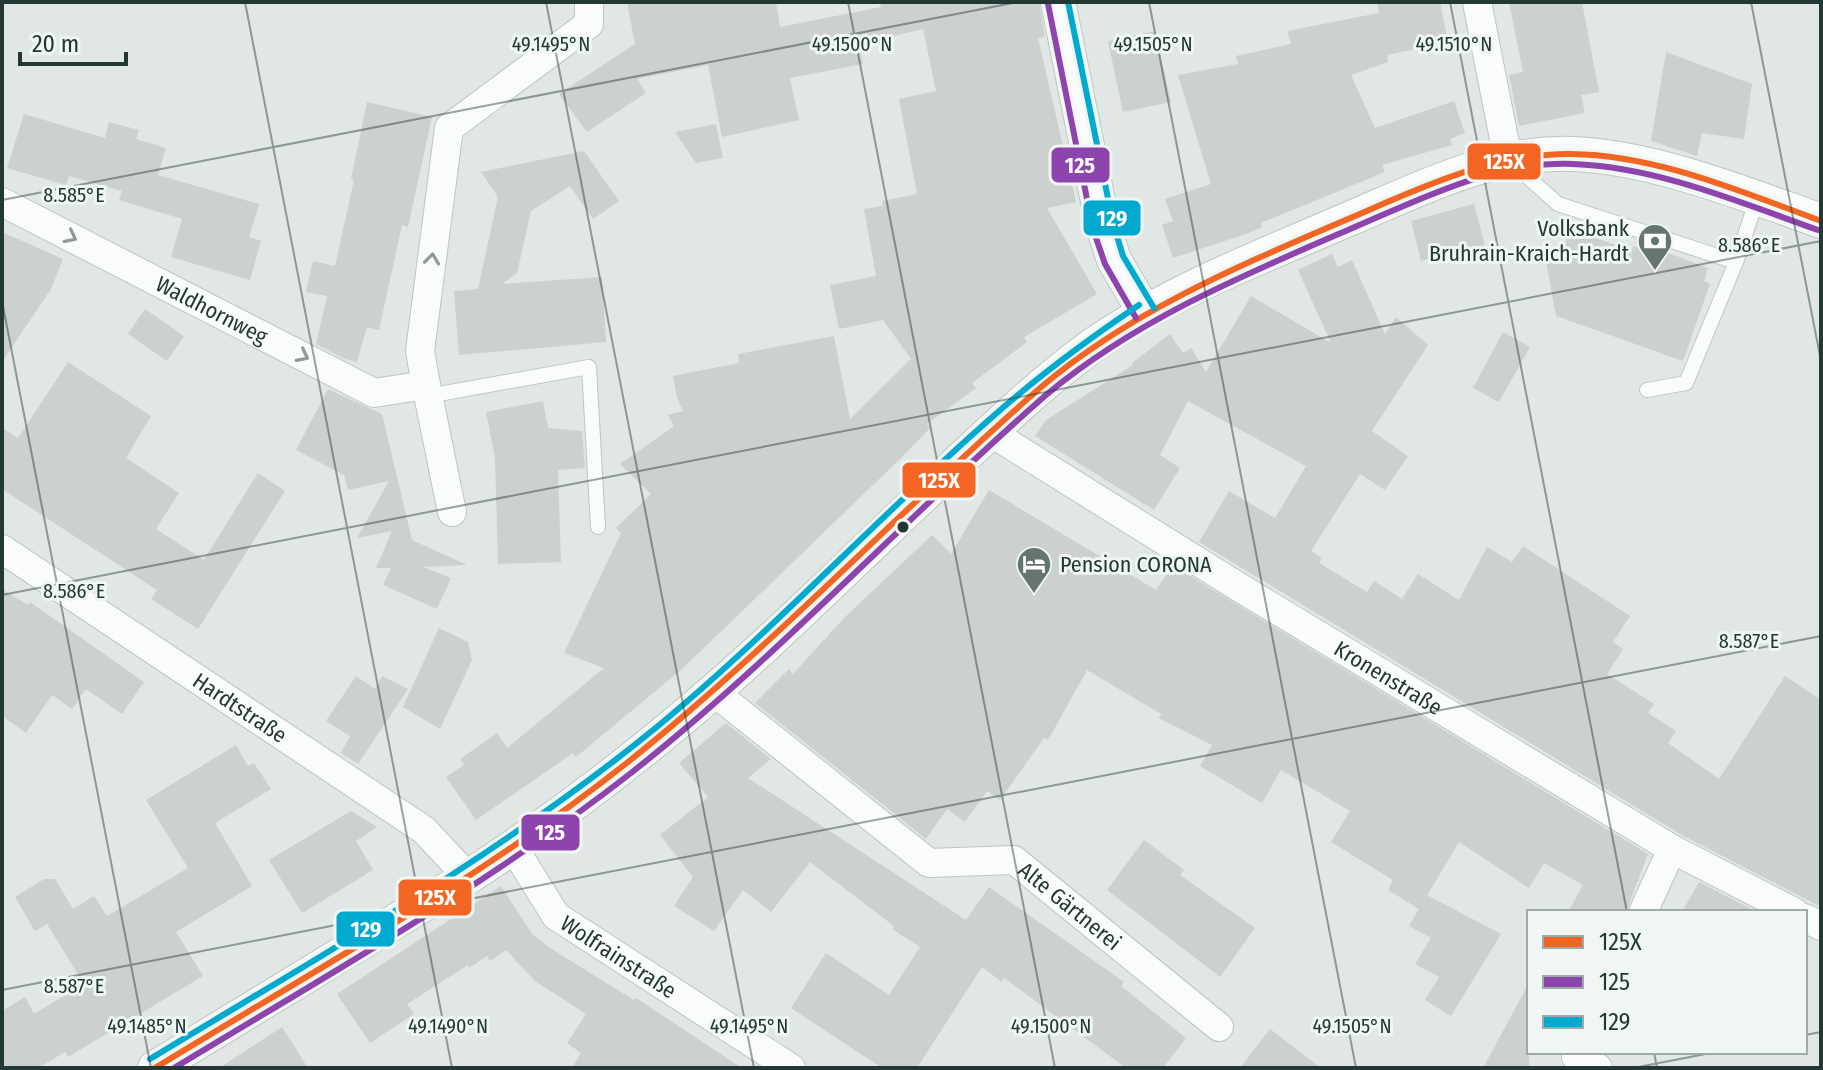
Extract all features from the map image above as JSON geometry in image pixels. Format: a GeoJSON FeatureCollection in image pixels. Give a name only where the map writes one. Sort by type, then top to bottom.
{"type":"FeatureCollection","features":[{"type":"Feature","properties":{"kind":"street"},"geometry":{"type":"LineString","coordinates":[[452,512],[420,351],[449,128],[589,24],[589,2]]}},
{"type":"Feature","properties":{"kind":"street"},"geometry":{"type":"LineString","coordinates":[[1058,2],[1103,226],[1114,260],[1145,313]]}},
{"type":"Feature","properties":{"kind":"street"},"geometry":{"type":"LineString","coordinates":[[1477,2],[1508,159]]}},
{"type":"Feature","properties":{"kind":"street"},"geometry":{"type":"LineString","coordinates":[[155,1068],[468,877],[626,765],[714,692],[990,432],[1062,370],[1145,313],[1220,274],[1453,174],[1508,159],[1572,154],[1642,163],[1821,221]]}},
{"type":"Feature","properties":{"kind":"street","name":"Waldhornweg"},"geometry":{"type":"LineString","coordinates":[[2,202],[374,393],[427,391]]}},
{"type":"Feature","properties":{"kind":"street","name":"Kronenstraße"},"geometry":{"type":"LineString","coordinates":[[990,432],[1255,597],[1672,849],[1790,910]]}},
{"type":"Feature","properties":{"kind":"street","name":"Hardtstraße"},"geometry":{"type":"LineString","coordinates":[[2,549],[424,830],[468,877]]}},
{"type":"Feature","properties":{"kind":"street","name":"Alte Gärtnerei"},"geometry":{"type":"LineString","coordinates":[[714,692],[929,863],[1014,860],[1219,1027]]}},
{"type":"Feature","properties":{"kind":"street","name":"Wolfrainstraße"},"geometry":{"type":"LineString","coordinates":[[513,847],[556,916],[791,1068]]}},
{"type":"Feature","properties":{"kind":"street"},"geometry":{"type":"LineString","coordinates":[[1644,910],[1672,849]]}},
{"type":"Feature","properties":{"kind":"lane"},"geometry":{"type":"LineString","coordinates":[[1508,159],[1558,204],[1736,262]]}},
{"type":"Feature","properties":{"kind":"lane"},"geometry":{"type":"LineString","coordinates":[[1647,390],[1686,383],[1736,262],[1758,199]]}},
{"type":"Feature","properties":{"kind":"lane"},"geometry":{"type":"LineString","coordinates":[[427,391],[589,367],[598,527]]}},
{"type":"Feature","properties":{"kind":"building"},"geometry":{"type":"Polygon","coordinates":[[[627,2],[776,2],[780,27],[881,7],[880,2],[1039,2],[1045,37],[1038,38],[1076,202],[1047,208],[1097,294],[1024,337],[1027,342],[972,383],[976,388],[927,424],[931,427],[903,456],[682,669],[576,757],[573,753],[476,820],[446,777],[464,765],[460,759],[497,733],[507,748],[604,668],[564,653],[621,533],[616,528],[651,494],[620,464],[674,426],[668,415],[683,411],[673,376],[739,363],[738,354],[834,336],[850,419],[911,359],[883,320],[839,329],[830,285],[876,276],[864,209],[883,206],[882,201],[917,194],[899,99],[936,91],[923,29],[859,44],[863,64],[790,78],[799,120],[722,137],[708,65],[637,79],[646,93],[587,132],[559,94],[635,44],[627,2]]]}},
{"type":"Feature","properties":{"kind":"building"},"geometry":{"type":"Polygon","coordinates":[[[1377,2],[1440,2],[1448,42],[1387,55],[1388,62],[1351,75],[1375,128],[1454,101],[1465,133],[1450,139],[1452,145],[1382,165],[1385,172],[1261,223],[1262,227],[1249,233],[1173,258],[1162,225],[1173,221],[1165,199],[1211,184],[1178,75],[1238,64],[1236,56],[1291,44],[1287,31],[1379,13],[1377,2]]]}},
{"type":"Feature","properties":{"kind":"building"},"geometry":{"type":"Polygon","coordinates":[[[1509,2],[1582,2],[1599,92],[1581,95],[1585,113],[1519,126],[1509,75],[1523,72],[1509,2]]]}},
{"type":"Feature","properties":{"kind":"building"},"geometry":{"type":"Polygon","coordinates":[[[1155,31],[1171,102],[1123,112],[1108,41],[1155,31]]]}},
{"type":"Feature","properties":{"kind":"building"},"geometry":{"type":"Polygon","coordinates":[[[1666,52],[1752,84],[1744,139],[1702,133],[1697,156],[1651,141],[1666,52]]]}},
{"type":"Feature","properties":{"kind":"building"},"geometry":{"type":"Polygon","coordinates":[[[367,102],[432,117],[408,227],[402,225],[379,330],[367,327],[357,362],[316,344],[327,296],[306,292],[313,261],[335,266],[367,102]]]}},
{"type":"Feature","properties":{"kind":"building"},"geometry":{"type":"Polygon","coordinates":[[[24,114],[105,138],[109,122],[139,130],[136,139],[166,148],[158,175],[259,204],[249,237],[261,241],[250,280],[171,257],[182,219],[119,200],[122,191],[69,176],[66,185],[7,168],[24,114]]]}},
{"type":"Feature","properties":{"kind":"building"},"geometry":{"type":"Polygon","coordinates":[[[716,124],[723,158],[696,163],[675,132],[716,124]]]}},
{"type":"Feature","properties":{"kind":"building"},"geometry":{"type":"Polygon","coordinates":[[[584,151],[619,201],[593,219],[570,186],[531,211],[517,273],[502,284],[602,277],[606,342],[459,355],[454,291],[478,289],[498,197],[481,172],[584,151]]]}},
{"type":"Feature","properties":{"kind":"building"},"geometry":{"type":"Polygon","coordinates":[[[1474,204],[1485,245],[1421,261],[1411,221],[1474,204]]]}},
{"type":"Feature","properties":{"kind":"building"},"geometry":{"type":"Polygon","coordinates":[[[2,232],[63,259],[51,289],[2,362],[2,232]]]}},
{"type":"Feature","properties":{"kind":"building"},"geometry":{"type":"Polygon","coordinates":[[[1579,232],[1630,250],[1631,256],[1633,246],[1664,257],[1666,252],[1708,268],[1704,281],[1710,284],[1683,361],[1556,316],[1545,256],[1559,261],[1568,235],[1577,238],[1579,232]]]}},
{"type":"Feature","properties":{"kind":"building"},"geometry":{"type":"Polygon","coordinates":[[[1332,254],[1338,267],[1352,260],[1385,334],[1396,317],[1428,345],[1372,431],[1408,456],[1385,490],[1360,474],[1311,551],[1322,558],[1319,563],[1367,592],[1374,581],[1402,599],[1418,574],[1459,600],[1487,547],[1512,562],[1523,546],[1630,616],[1613,642],[1623,649],[1607,674],[1654,704],[1648,713],[1676,731],[1668,743],[1719,779],[1785,676],[1821,700],[1821,907],[1680,834],[1199,542],[1229,491],[1275,518],[1306,466],[1188,401],[1160,455],[1180,468],[1154,510],[1035,436],[1046,420],[1133,365],[1170,334],[1183,353],[1191,348],[1206,372],[1251,296],[1331,343],[1298,270],[1332,254]]]}},
{"type":"Feature","properties":{"kind":"building"},"geometry":{"type":"Polygon","coordinates":[[[145,309],[184,336],[167,361],[128,334],[145,309]]]}},
{"type":"Feature","properties":{"kind":"building"},"geometry":{"type":"Polygon","coordinates":[[[1503,332],[1530,347],[1499,402],[1473,388],[1503,332]]]}},
{"type":"Feature","properties":{"kind":"building"},"geometry":{"type":"Polygon","coordinates":[[[68,362],[151,416],[126,458],[179,493],[156,529],[204,560],[258,473],[285,491],[198,629],[151,599],[157,590],[2,489],[2,428],[18,438],[68,362]]]}},
{"type":"Feature","properties":{"kind":"building"},"geometry":{"type":"Polygon","coordinates":[[[328,389],[382,414],[412,540],[467,565],[423,567],[451,578],[437,609],[383,585],[391,568],[376,568],[392,531],[357,538],[389,481],[348,490],[344,475],[296,450],[328,389]]]}},
{"type":"Feature","properties":{"kind":"building"},"geometry":{"type":"Polygon","coordinates":[[[543,401],[548,428],[582,431],[585,468],[558,470],[561,562],[498,564],[495,458],[486,412],[543,401]]]}},
{"type":"Feature","properties":{"kind":"building"},"geometry":{"type":"Polygon","coordinates":[[[989,490],[1156,590],[1171,568],[1180,574],[1182,571],[1648,854],[1627,910],[1569,910],[1583,885],[1544,863],[1529,888],[1459,842],[1419,909],[1388,890],[1393,880],[1331,842],[1350,811],[1281,770],[1262,803],[1200,766],[1212,745],[1159,718],[1161,714],[1087,670],[1048,740],[1044,738],[1000,800],[987,791],[965,822],[947,809],[926,839],[755,703],[789,669],[793,674],[844,618],[932,535],[951,554],[989,490]]]}},
{"type":"Feature","properties":{"kind":"building"},"geometry":{"type":"Polygon","coordinates":[[[2,589],[28,605],[30,602],[144,682],[122,714],[86,689],[72,709],[52,695],[26,733],[2,716],[2,589]]]}},
{"type":"Feature","properties":{"kind":"building"},"geometry":{"type":"Polygon","coordinates":[[[439,628],[468,642],[472,660],[440,729],[403,707],[439,628]]]}},
{"type":"Feature","properties":{"kind":"building"},"geometry":{"type":"Polygon","coordinates":[[[356,676],[375,689],[382,676],[408,689],[358,764],[341,753],[350,736],[326,721],[356,676]]]}},
{"type":"Feature","properties":{"kind":"building"},"geometry":{"type":"Polygon","coordinates":[[[726,723],[771,759],[748,778],[966,920],[989,887],[1124,982],[1121,986],[1186,1038],[1163,1068],[1126,1068],[1004,978],[1002,982],[982,967],[917,1068],[882,1068],[791,1008],[826,953],[889,995],[920,947],[892,929],[894,926],[810,862],[771,912],[743,890],[714,931],[674,906],[693,877],[660,835],[708,797],[679,763],[726,723]]]}},
{"type":"Feature","properties":{"kind":"building"},"geometry":{"type":"Polygon","coordinates":[[[236,745],[248,766],[254,763],[271,789],[215,823],[252,886],[176,932],[203,976],[68,1057],[65,1052],[38,1068],[2,1068],[2,1011],[25,997],[34,1014],[84,984],[47,924],[35,931],[15,897],[44,879],[55,879],[73,909],[94,896],[107,916],[188,868],[146,800],[236,745]]]}},
{"type":"Feature","properties":{"kind":"building"},"geometry":{"type":"Polygon","coordinates":[[[351,811],[377,827],[356,841],[373,870],[302,913],[269,860],[351,811]]]}},
{"type":"Feature","properties":{"kind":"building"},"geometry":{"type":"Polygon","coordinates":[[[1144,840],[1184,870],[1180,875],[1255,928],[1220,977],[1107,890],[1144,840]]]}},
{"type":"Feature","properties":{"kind":"building"},"geometry":{"type":"Polygon","coordinates":[[[1699,882],[1753,910],[1683,910],[1699,882]]]}},
{"type":"Feature","properties":{"kind":"building"},"geometry":{"type":"Polygon","coordinates":[[[501,886],[532,934],[550,948],[634,1000],[636,998],[742,1068],[572,1068],[581,1053],[567,1043],[586,1014],[535,981],[506,950],[490,961],[487,956],[469,968],[468,965],[407,1004],[414,1014],[370,1043],[337,994],[501,886]]]}},
{"type":"Feature","properties":{"kind":"building"},"geometry":{"type":"Polygon","coordinates":[[[1427,895],[1501,934],[1451,1016],[1425,1000],[1439,977],[1415,964],[1431,938],[1409,926],[1427,895]]]}},
{"type":"Feature","properties":{"kind":"building"},"geometry":{"type":"Polygon","coordinates":[[[1527,987],[1529,1068],[1483,1068],[1527,987]]]}},
{"type":"Feature","properties":{"kind":"building"},"geometry":{"type":"Polygon","coordinates":[[[282,1027],[308,1068],[219,1068],[282,1027]]]}},
{"type":"Feature","properties":{"kind":"building"},"geometry":{"type":"Polygon","coordinates":[[[1270,1029],[1321,1068],[1240,1068],[1270,1029]]]}},
{"type":"Feature","properties":{"kind":"transit line","name":"129"},"geometry":{"type":"LineString","coordinates":[[1068,2],[1113,223],[1123,256],[1154,308]]}},
{"type":"Feature","properties":{"kind":"transit line","name":"125"},"geometry":{"type":"LineString","coordinates":[[1048,4],[1093,229],[1105,264],[1136,318]]}},
{"type":"Feature","properties":{"kind":"transit line","name":"125X"},"geometry":{"type":"LineString","coordinates":[[155,1068],[396,922],[572,805],[682,718],[734,672],[1040,388],[1110,336],[1184,294],[1261,257],[1424,187],[1481,167],[1541,155],[1603,156],[1667,168],[1730,187],[1821,221]]}},
{"type":"Feature","properties":{"kind":"transit line","name":"125"},"geometry":{"type":"LineString","coordinates":[[174,1068],[407,927],[577,814],[631,773],[738,682],[1046,395],[1116,344],[1191,302],[1429,195],[1485,176],[1543,165],[1604,167],[1667,179],[1818,230]]}},
{"type":"Feature","properties":{"kind":"transit line","name":"129"},"geometry":{"type":"LineString","coordinates":[[150,1059],[410,902],[537,818],[598,773],[701,689],[1008,403],[1139,305]]}},
{"type":"Feature","properties":{"kind":"place","name":"Volksbank Bruhrain-Kraich-Hardt"},"geometry":{"type":"Point","coordinates":[1655,272]}},
{"type":"Feature","properties":{"kind":"place","name":"Pension CORONA"},"geometry":{"type":"Point","coordinates":[1034,595]}}]}
